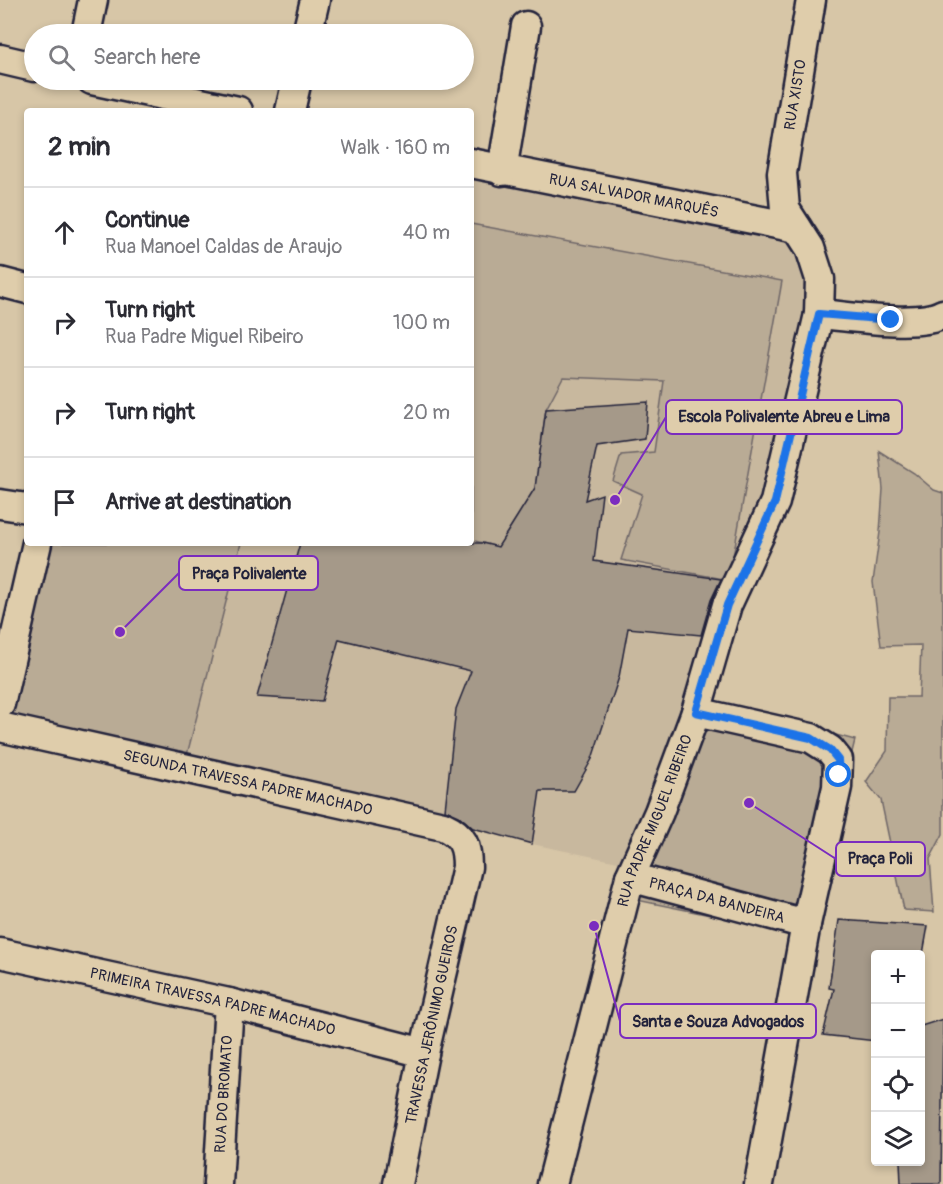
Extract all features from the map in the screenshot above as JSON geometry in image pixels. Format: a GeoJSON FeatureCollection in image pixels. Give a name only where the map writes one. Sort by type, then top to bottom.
{"type":"FeatureCollection","features":[{"type":"Feature","properties":{"kind":"street"},"geometry":{"type":"LineString","coordinates":[[88,24],[93,0]]}},
{"type":"Feature","properties":{"kind":"street"},"geometry":{"type":"LineString","coordinates":[[309,24],[315,0]]}},
{"type":"Feature","properties":{"kind":"street","name":"RUA XISTO"},"geometry":{"type":"LineString","coordinates":[[782,192],[782,173],[811,0]]}},
{"type":"Feature","properties":{"kind":"street"},"geometry":{"type":"LineString","coordinates":[[502,171],[526,26]]}},
{"type":"Feature","properties":{"kind":"street"},"geometry":{"type":"LineString","coordinates":[[0,59],[24,65]]}},
{"type":"Feature","properties":{"kind":"street"},"geometry":{"type":"LineString","coordinates":[[116,90],[140,100],[211,108]]}},
{"type":"Feature","properties":{"kind":"street"},"geometry":{"type":"LineString","coordinates":[[291,108],[295,90]]}},
{"type":"Feature","properties":{"kind":"street","name":"RUA SALVADOR MARQUÊS"},"geometry":{"type":"LineString","coordinates":[[474,165],[797,228]]}},
{"type":"Feature","properties":{"kind":"street","name":"RUA PADRE MIGUEL RIBEIRO"},"geometry":{"type":"LineString","coordinates":[[552,1184],[630,877],[659,812],[696,712],[727,605],[775,502],[819,314],[820,279],[810,249],[785,209],[782,192]]}},
{"type":"Feature","properties":{"kind":"street"},"geometry":{"type":"LineString","coordinates":[[0,282],[24,288]]}},
{"type":"Feature","properties":{"kind":"street"},"geometry":{"type":"LineString","coordinates":[[819,314],[891,320],[933,320],[943,314]]}},
{"type":"Feature","properties":{"kind":"street"},"geometry":{"type":"LineString","coordinates":[[0,504],[24,508]]}},
{"type":"Feature","properties":{"kind":"street"},"geometry":{"type":"LineString","coordinates":[[0,704],[36,546]]}},
{"type":"Feature","properties":{"kind":"street"},"geometry":{"type":"LineString","coordinates":[[696,712],[811,738],[830,750],[838,760],[837,787],[806,924],[759,1184]]}},
{"type":"Feature","properties":{"kind":"street","name":"SEGUNDA TRAVESSA PADRE MACHADO"},"geometry":{"type":"LineString","coordinates":[[0,728],[443,826],[462,838],[467,849],[467,867]]}},
{"type":"Feature","properties":{"kind":"street","name":"TRAVESSA JERÔNIMO GUEIROS"},"geometry":{"type":"LineString","coordinates":[[398,1184],[424,1053],[467,867]]}},
{"type":"Feature","properties":{"kind":"street","name":"PRAÇA DA BANDEIRA"},"geometry":{"type":"LineString","coordinates":[[630,877],[806,924]]}},
{"type":"Feature","properties":{"kind":"street","name":"PRIMEIRA TRAVESSA PADRE MACHADO"},"geometry":{"type":"LineString","coordinates":[[0,953],[229,1003],[424,1053]]}},
{"type":"Feature","properties":{"kind":"street","name":"RUA DO BROMATO"},"geometry":{"type":"LineString","coordinates":[[218,1184],[229,1003]]}},
{"type":"Feature","properties":{"kind":"shaded area"},"geometry":{"type":"Polygon","coordinates":[[[474,176],[793,240],[810,281],[776,457],[707,636],[637,866],[532,844],[444,819],[187,755],[240,546],[474,546],[474,176]]]}},
{"type":"Feature","properties":{"kind":"shaded area"},"geometry":{"type":"Polygon","coordinates":[[[474,225],[782,281],[729,580],[621,560],[642,494],[613,481],[621,455],[654,452],[664,381],[563,377],[546,409],[535,488],[498,547],[474,541],[474,225]]]}},
{"type":"Feature","properties":{"kind":"shaded area"},"geometry":{"type":"Polygon","coordinates":[[[879,451],[914,473],[934,490],[943,493],[943,834],[930,859],[934,912],[904,910],[881,800],[866,782],[887,751],[888,697],[919,697],[921,645],[881,646],[873,582],[883,489],[879,451]]]}},
{"type":"Feature","properties":{"kind":"shaded area"},"geometry":{"type":"Polygon","coordinates":[[[42,546],[240,546],[187,755],[2,721],[42,546]]]}},
{"type":"Feature","properties":{"kind":"shaded area"},"geometry":{"type":"Polygon","coordinates":[[[693,697],[855,740],[807,935],[627,898],[693,697]]]}},
{"type":"Feature","properties":{"kind":"building"},"geometry":{"type":"Polygon","coordinates":[[[648,402],[645,439],[597,446],[585,500],[602,494],[594,561],[721,579],[711,600],[701,635],[628,628],[619,677],[592,759],[574,791],[540,791],[532,844],[473,828],[459,816],[445,810],[456,709],[471,671],[339,639],[322,701],[257,697],[299,546],[474,546],[474,543],[482,543],[498,547],[535,488],[546,409],[648,402]]]}},
{"type":"Feature","properties":{"kind":"building"},"geometry":{"type":"Polygon","coordinates":[[[839,920],[928,926],[924,950],[871,950],[871,1040],[823,1035],[834,989],[829,988],[839,920]]]}},
{"type":"Feature","properties":{"kind":"building"},"geometry":{"type":"Polygon","coordinates":[[[943,1019],[941,1184],[901,1184],[900,1166],[925,1166],[925,1025],[943,1019]]]}},
{"type":"Feature","properties":{"kind":"place","name":"Escola Polivalente Abreu e Lima"},"geometry":{"type":"Point","coordinates":[615,500]}},
{"type":"Feature","properties":{"kind":"place","name":"Praça Polivalente"},"geometry":{"type":"Point","coordinates":[120,632]}},
{"type":"Feature","properties":{"kind":"place","name":"Praça Poli"},"geometry":{"type":"Point","coordinates":[749,803]}},
{"type":"Feature","properties":{"kind":"place","name":"Santa e Souza Advogados"},"geometry":{"type":"Point","coordinates":[594,926]}},
{"type":"Feature","properties":{"kind":"route"},"geometry":{"type":"LineString","coordinates":[[839,775],[838,760],[830,750],[811,738],[696,712],[727,605],[775,502],[819,314],[891,320]]}}]}
